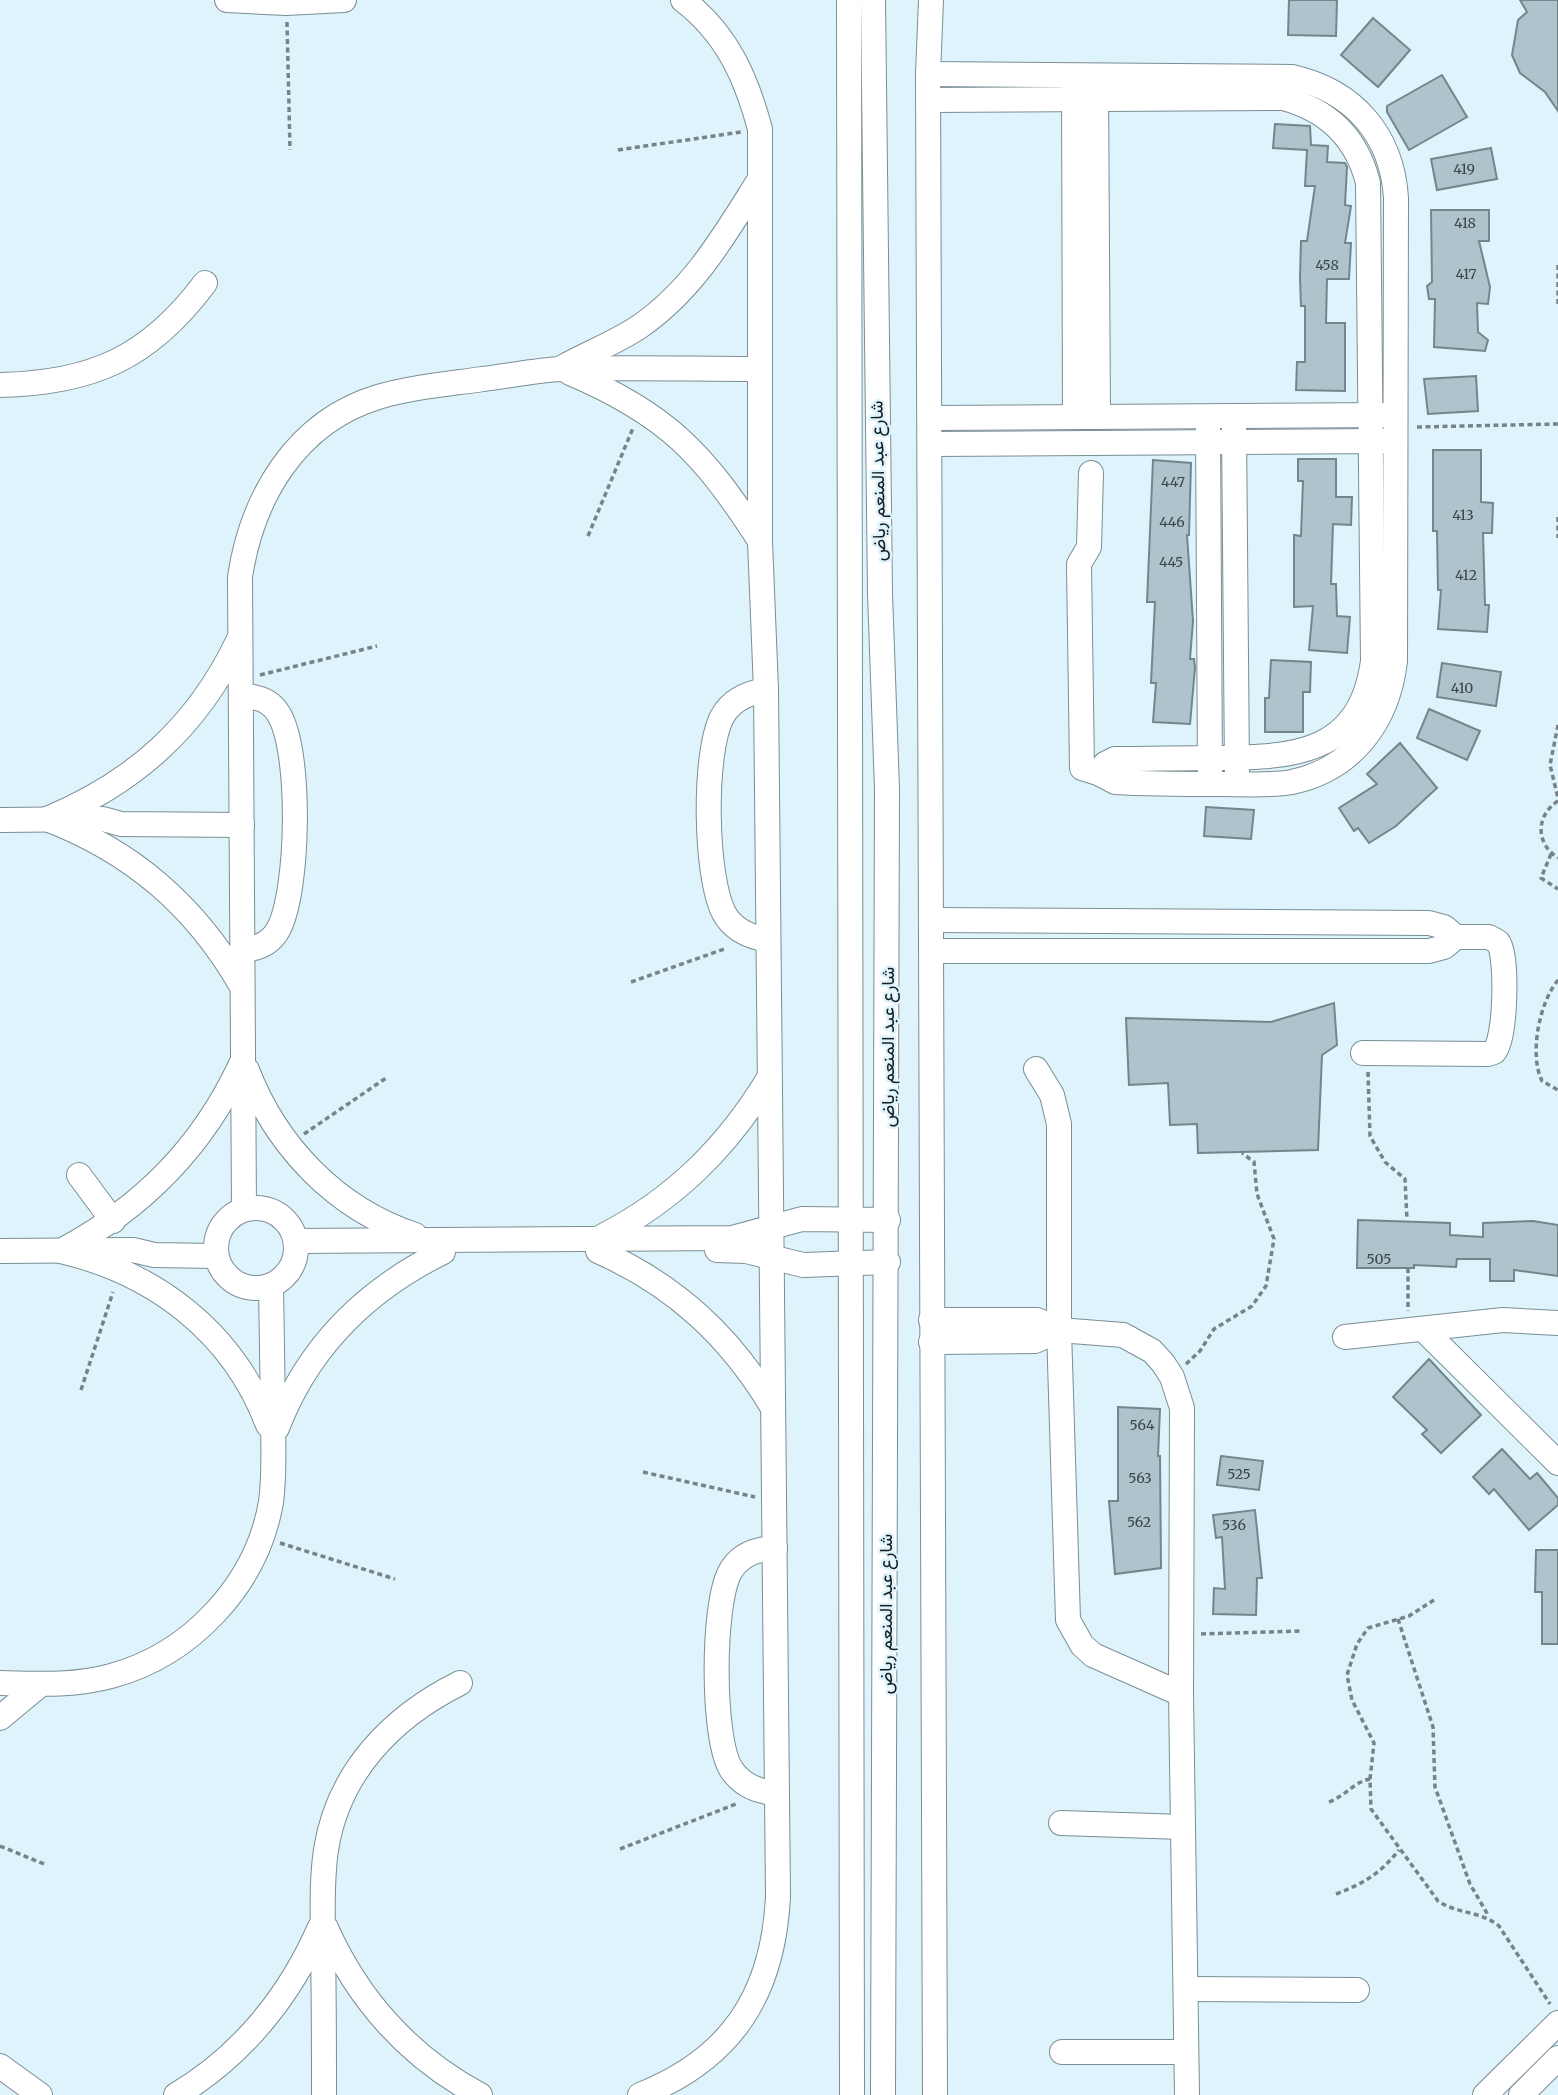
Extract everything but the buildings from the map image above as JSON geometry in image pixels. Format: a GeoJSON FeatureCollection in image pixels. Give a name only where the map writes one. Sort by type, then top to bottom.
{"type":"FeatureCollection","features":[{"type":"Feature","properties":{"kind":"street"},"geometry":{"type":"LineString","coordinates":[[227,0],[286,3],[344,0]]}},
{"type":"Feature","properties":{"kind":"street"},"geometry":{"type":"LineString","coordinates":[[640,2095],[670,2083],[701,2063],[729,2037],[751,2006],[767,1972],[777,1923],[772,1793],[775,1548],[770,1077],[762,939],[766,690],[760,541],[760,129],[749,86],[729,47],[700,13],[684,0]]}},
{"type":"Feature","properties":{"kind":"street","name":"شارع عبد المنعم رياض"},"geometry":{"type":"LineString","coordinates":[[849,0],[852,2095]]}},
{"type":"Feature","properties":{"kind":"street","name":"شارع عبد المنعم رياض"},"geometry":{"type":"LineString","coordinates":[[873,0],[880,594],[887,789],[888,1262],[883,2095]]}},
{"type":"Feature","properties":{"kind":"street"},"geometry":{"type":"LineString","coordinates":[[931,0],[928,74],[935,2095]]}},
{"type":"Feature","properties":{"kind":"street"},"geometry":{"type":"LineString","coordinates":[[928,74],[1085,87],[1283,98],[1318,111],[1345,134],[1364,165],[1370,201],[1371,415]]}},
{"type":"Feature","properties":{"kind":"street"},"geometry":{"type":"LineString","coordinates":[[929,100],[1085,87],[1292,77],[1329,88],[1360,111],[1383,142],[1395,179],[1390,431],[1395,662],[1387,704],[1364,741],[1330,768],[1289,782],[1115,782],[1098,772],[1084,770],[1079,762],[1079,566],[1089,547],[1091,473]]}},
{"type":"Feature","properties":{"kind":"street"},"geometry":{"type":"LineString","coordinates":[[1085,87],[1087,417]]}},
{"type":"Feature","properties":{"kind":"street"},"geometry":{"type":"LineString","coordinates":[[559,369],[614,342],[662,310],[702,268],[758,182]]}},
{"type":"Feature","properties":{"kind":"street"},"geometry":{"type":"LineString","coordinates":[[0,386],[69,380],[122,360],[169,327],[205,283]]}},
{"type":"Feature","properties":{"kind":"street"},"geometry":{"type":"LineString","coordinates":[[559,369],[641,408],[679,437],[724,486],[760,541]]}},
{"type":"Feature","properties":{"kind":"street"},"geometry":{"type":"LineString","coordinates":[[244,1209],[240,577],[245,543],[256,511],[278,472],[316,430],[344,412],[375,398],[408,390],[559,369],[759,369]]}},
{"type":"Feature","properties":{"kind":"street"},"geometry":{"type":"LineString","coordinates":[[931,418],[1371,415],[1390,431]]}},
{"type":"Feature","properties":{"kind":"street"},"geometry":{"type":"LineString","coordinates":[[1208,416],[1210,784]]}},
{"type":"Feature","properties":{"kind":"street"},"geometry":{"type":"LineString","coordinates":[[1234,416],[1237,784]]}},
{"type":"Feature","properties":{"kind":"street"},"geometry":{"type":"LineString","coordinates":[[931,444],[1235,442],[1390,431]]}},
{"type":"Feature","properties":{"kind":"street"},"geometry":{"type":"LineString","coordinates":[[1098,772],[1105,764],[1115,759],[1288,756],[1320,744],[1347,723],[1366,694],[1373,661],[1390,431]]}},
{"type":"Feature","properties":{"kind":"street"},"geometry":{"type":"LineString","coordinates":[[47,819],[109,790],[164,748],[208,695],[241,634]]}},
{"type":"Feature","properties":{"kind":"street"},"geometry":{"type":"LineString","coordinates":[[241,687],[262,699],[278,713],[283,722],[294,788],[295,822],[293,855],[278,931],[262,946],[242,950]]}},
{"type":"Feature","properties":{"kind":"street"},"geometry":{"type":"LineString","coordinates":[[762,939],[737,928],[723,911],[712,851],[709,801],[711,764],[723,716],[741,697],[766,690]]}},
{"type":"Feature","properties":{"kind":"street"},"geometry":{"type":"LineString","coordinates":[[0,820],[103,819],[121,824],[242,818]]}},
{"type":"Feature","properties":{"kind":"street"},"geometry":{"type":"LineString","coordinates":[[47,819],[107,846],[161,884],[207,932],[243,987]]}},
{"type":"Feature","properties":{"kind":"street"},"geometry":{"type":"LineString","coordinates":[[931,920],[1429,923],[1444,927],[1456,937],[1489,937],[1502,946],[1502,1034],[1499,1047],[1488,1054],[1365,1053]]}},
{"type":"Feature","properties":{"kind":"street"},"geometry":{"type":"LineString","coordinates":[[931,951],[1429,951],[1444,947],[1456,937]]}},
{"type":"Feature","properties":{"kind":"street"},"geometry":{"type":"LineString","coordinates":[[243,1059],[254,1089],[288,1145],[311,1171],[357,1207],[437,1246]]}},
{"type":"Feature","properties":{"kind":"street"},"geometry":{"type":"LineString","coordinates":[[61,1251],[113,1221],[159,1183],[192,1145],[215,1112],[243,1059]]}},
{"type":"Feature","properties":{"kind":"street"},"geometry":{"type":"LineString","coordinates":[[1036,1069],[1052,1095],[1059,1124],[1059,1329],[1069,1620],[1082,1645],[1093,1655],[1181,1694]]}},
{"type":"Feature","properties":{"kind":"street"},"geometry":{"type":"LineString","coordinates":[[598,1245],[657,1205],[701,1168],[732,1134],[770,1077]]}},
{"type":"Feature","properties":{"kind":"street"},"geometry":{"type":"LineString","coordinates":[[79,1175],[113,1221]]}},
{"type":"Feature","properties":{"kind":"street"},"geometry":{"type":"LineString","coordinates":[[266,1208],[286,1220],[296,1247],[285,1276],[271,1286],[259,1288],[237,1283],[220,1267],[216,1248],[225,1221],[244,1209],[266,1208]]}},
{"type":"Feature","properties":{"kind":"street"},"geometry":{"type":"LineString","coordinates":[[598,1245],[732,1238],[818,1217],[888,1220]]}},
{"type":"Feature","properties":{"kind":"street"},"geometry":{"type":"LineString","coordinates":[[127,1260],[147,1244],[216,1248]]}},
{"type":"Feature","properties":{"kind":"street"},"geometry":{"type":"LineString","coordinates":[[598,1245],[687,1303],[735,1352],[773,1409]]}},
{"type":"Feature","properties":{"kind":"street"},"geometry":{"type":"LineString","coordinates":[[296,1247],[598,1245],[732,1250],[803,1265],[888,1262]]}},
{"type":"Feature","properties":{"kind":"street"},"geometry":{"type":"LineString","coordinates":[[273,1438],[300,1379],[338,1327],[386,1284],[437,1246]]}},
{"type":"Feature","properties":{"kind":"street"},"geometry":{"type":"LineString","coordinates":[[0,1251],[61,1251],[127,1260],[159,1290],[204,1325],[245,1378],[273,1438]]}},
{"type":"Feature","properties":{"kind":"street"},"geometry":{"type":"LineString","coordinates":[[0,1683],[76,1683],[111,1676],[144,1664],[175,1647],[203,1625],[227,1599],[247,1570],[261,1537],[274,1472],[271,1286]]}},
{"type":"Feature","properties":{"kind":"street"},"geometry":{"type":"LineString","coordinates":[[1345,1337],[1522,1319],[1558,1323]]}},
{"type":"Feature","properties":{"kind":"street"},"geometry":{"type":"LineString","coordinates":[[931,1331],[1037,1320],[1059,1329],[1123,1335],[1152,1351],[1172,1377],[1182,1408],[1181,1694],[1187,2095]]}},
{"type":"Feature","properties":{"kind":"street"},"geometry":{"type":"LineString","coordinates":[[1415,1330],[1558,1463]]}},
{"type":"Feature","properties":{"kind":"street"},"geometry":{"type":"LineString","coordinates":[[772,1793],[744,1784],[729,1766],[720,1717],[716,1656],[719,1620],[730,1572],[749,1553],[775,1548]]}},
{"type":"Feature","properties":{"kind":"street"},"geometry":{"type":"LineString","coordinates":[[324,2095],[323,1920],[326,1849],[335,1813],[351,1779],[372,1748],[397,1722],[427,1699],[460,1683]]}},
{"type":"Feature","properties":{"kind":"street"},"geometry":{"type":"LineString","coordinates":[[0,1718],[41,1684]]}},
{"type":"Feature","properties":{"kind":"street"},"geometry":{"type":"LineString","coordinates":[[1061,1823],[1184,1827]]}},
{"type":"Feature","properties":{"kind":"street"},"geometry":{"type":"LineString","coordinates":[[176,2095],[209,2072],[256,2029],[295,1978],[323,1920]]}},
{"type":"Feature","properties":{"kind":"street"},"geometry":{"type":"LineString","coordinates":[[323,1920],[352,1979],[392,2030],[441,2072],[480,2095]]}},
{"type":"Feature","properties":{"kind":"street"},"geometry":{"type":"LineString","coordinates":[[1186,1989],[1357,1990]]}},
{"type":"Feature","properties":{"kind":"street"},"geometry":{"type":"LineString","coordinates":[[1485,2095],[1555,2014]]}},
{"type":"Feature","properties":{"kind":"street"},"geometry":{"type":"LineString","coordinates":[[1062,2052],[1186,2052]]}},
{"type":"Feature","properties":{"kind":"street"},"geometry":{"type":"LineString","coordinates":[[1521,2095],[1558,2057]]}},
{"type":"Feature","properties":{"kind":"street"},"geometry":{"type":"LineString","coordinates":[[0,2066],[40,2095]]}},
{"type":"Feature","properties":{"kind":"path"},"geometry":{"type":"LineString","coordinates":[[286,3],[290,150]]}},
{"type":"Feature","properties":{"kind":"path"},"geometry":{"type":"LineString","coordinates":[[618,150],[760,129]]}},
{"type":"Feature","properties":{"kind":"path"},"geometry":{"type":"LineString","coordinates":[[1558,264],[1558,306]]}},
{"type":"Feature","properties":{"kind":"path"},"geometry":{"type":"LineString","coordinates":[[588,536],[641,408]]}},
{"type":"Feature","properties":{"kind":"path"},"geometry":{"type":"LineString","coordinates":[[1390,431],[1558,424]]}},
{"type":"Feature","properties":{"kind":"path"},"geometry":{"type":"LineString","coordinates":[[1558,517],[1558,538]]}},
{"type":"Feature","properties":{"kind":"path"},"geometry":{"type":"LineString","coordinates":[[241,687],[377,646]]}},
{"type":"Feature","properties":{"kind":"path"},"geometry":{"type":"LineString","coordinates":[[1558,725],[1550,765],[1558,800],[1542,820],[1542,839],[1551,854],[1558,858]]}},
{"type":"Feature","properties":{"kind":"path"},"geometry":{"type":"LineString","coordinates":[[1551,854],[1541,877],[1558,889]]}},
{"type":"Feature","properties":{"kind":"path"},"geometry":{"type":"LineString","coordinates":[[631,982],[762,939]]}},
{"type":"Feature","properties":{"kind":"path"},"geometry":{"type":"LineString","coordinates":[[1558,980],[1545,1004],[1536,1066],[1542,1082],[1558,1090]]}},
{"type":"Feature","properties":{"kind":"path"},"geometry":{"type":"LineString","coordinates":[[1365,1053],[1370,1136],[1378,1154],[1405,1179],[1407,1220]]}},
{"type":"Feature","properties":{"kind":"path"},"geometry":{"type":"LineString","coordinates":[[288,1145],[386,1078]]}},
{"type":"Feature","properties":{"kind":"path"},"geometry":{"type":"LineString","coordinates":[[1172,1377],[1200,1351],[1214,1329],[1252,1306],[1266,1286],[1273,1240],[1257,1194],[1254,1162],[1242,1153]]}},
{"type":"Feature","properties":{"kind":"path"},"geometry":{"type":"LineString","coordinates":[[80,1390],[127,1260]]}},
{"type":"Feature","properties":{"kind":"path"},"geometry":{"type":"LineString","coordinates":[[1408,1268],[1415,1330]]}},
{"type":"Feature","properties":{"kind":"path"},"geometry":{"type":"LineString","coordinates":[[643,1472],[774,1501]]}},
{"type":"Feature","properties":{"kind":"path"},"geometry":{"type":"LineString","coordinates":[[261,1537],[395,1579]]}},
{"type":"Feature","properties":{"kind":"path"},"geometry":{"type":"LineString","coordinates":[[1434,1600],[1418,1612],[1368,1628],[1357,1644],[1347,1675],[1352,1700],[1368,1725],[1374,1743],[1370,1779],[1371,1809],[1438,1901],[1448,1908],[1489,1917]]}},
{"type":"Feature","properties":{"kind":"path"},"geometry":{"type":"LineString","coordinates":[[1398,1619],[1433,1727],[1435,1787],[1470,1884],[1489,1917],[1499,1926],[1555,2014]]}},
{"type":"Feature","properties":{"kind":"path"},"geometry":{"type":"LineString","coordinates":[[1181,1635],[1303,1631]]}},
{"type":"Feature","properties":{"kind":"path"},"geometry":{"type":"LineString","coordinates":[[1329,1802],[1340,1798],[1356,1784],[1370,1779]]}},
{"type":"Feature","properties":{"kind":"path"},"geometry":{"type":"LineString","coordinates":[[620,1849],[772,1793]]}},
{"type":"Feature","properties":{"kind":"path"},"geometry":{"type":"LineString","coordinates":[[0,1846],[44,1864]]}},
{"type":"Feature","properties":{"kind":"path"},"geometry":{"type":"LineString","coordinates":[[1336,1894],[1362,1885],[1385,1868],[1399,1850]]}}]}
